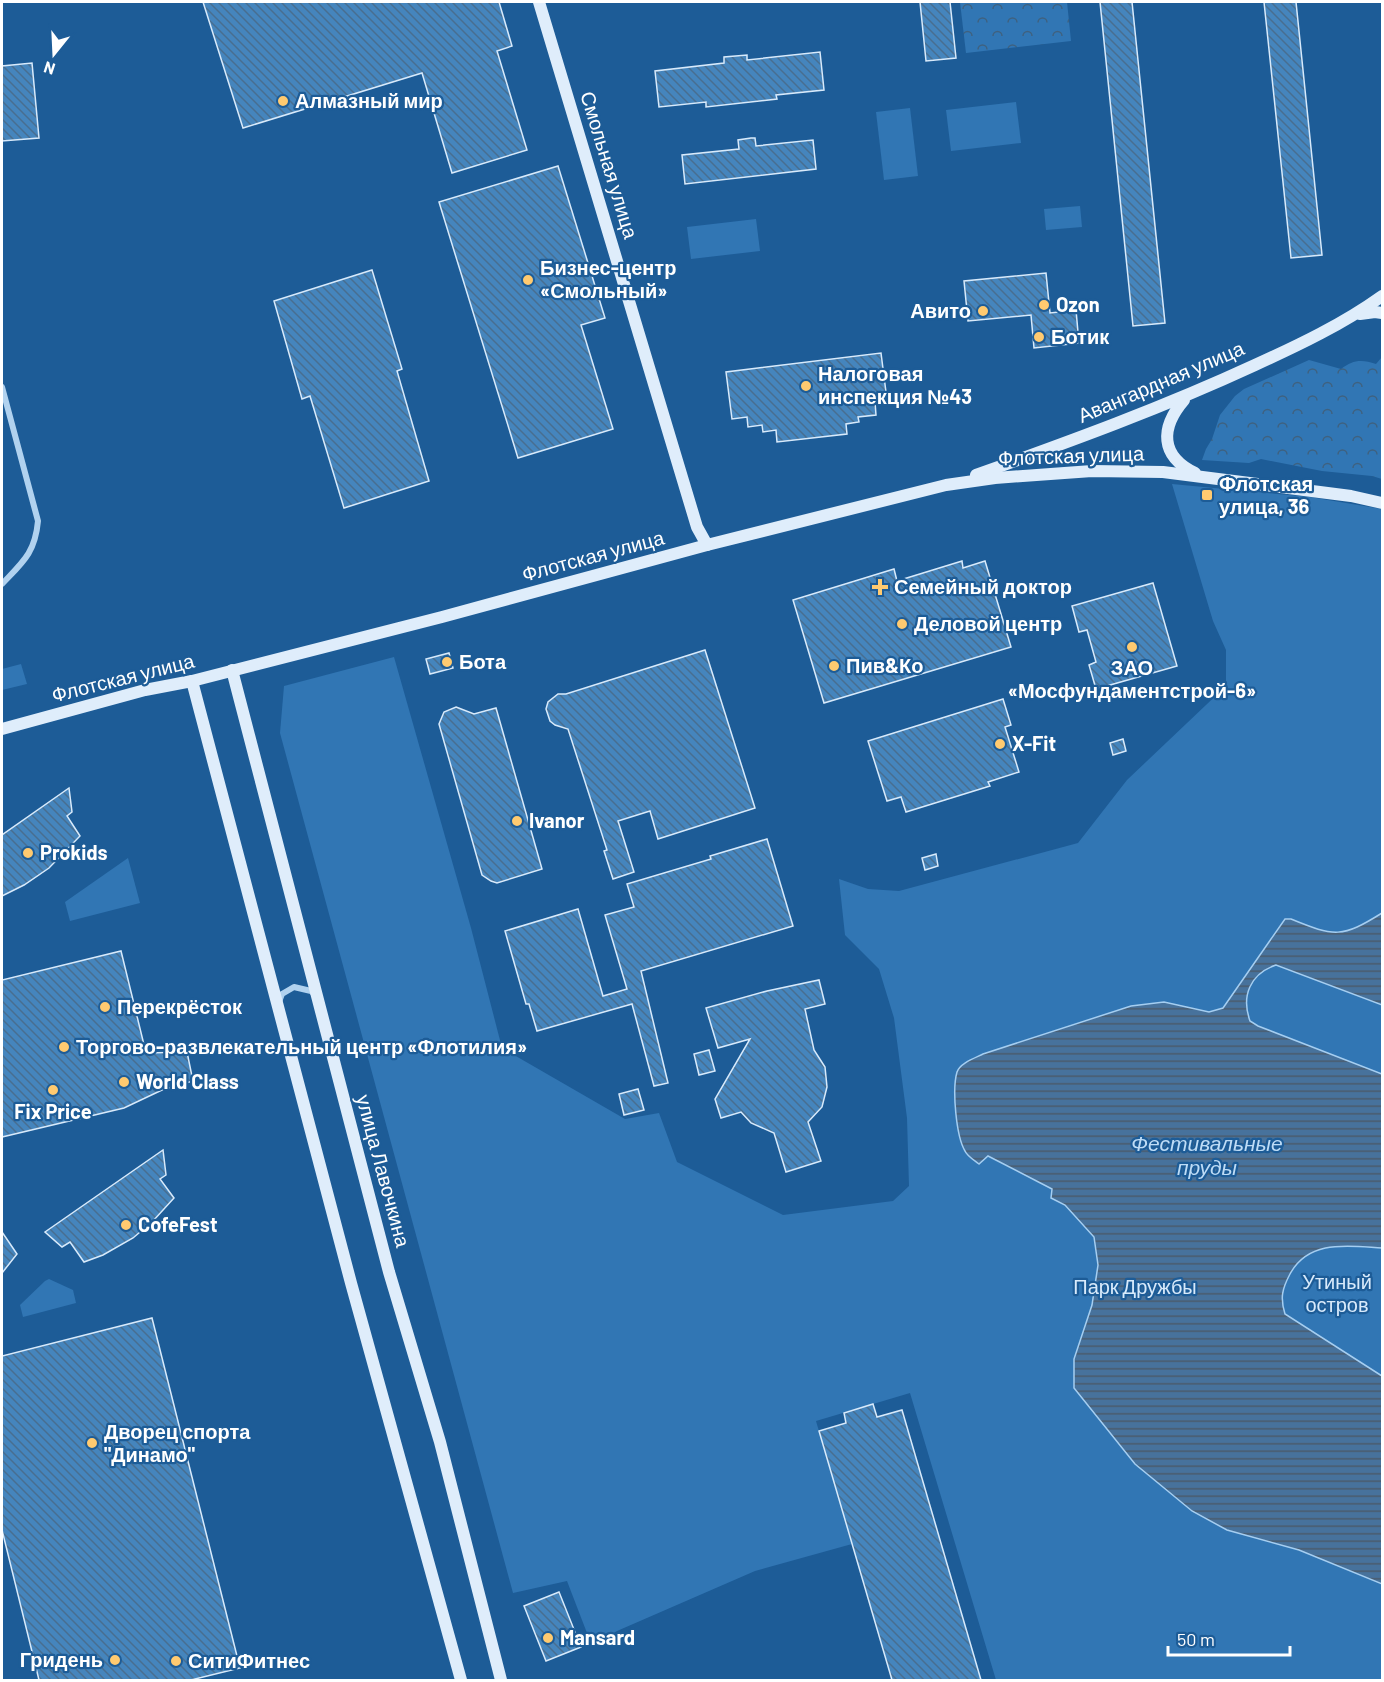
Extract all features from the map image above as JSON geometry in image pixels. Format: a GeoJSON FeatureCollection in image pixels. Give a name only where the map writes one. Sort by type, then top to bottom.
{"type":"FeatureCollection","features":[{"type":"Feature","properties":{"kind":"main road","name":"Смольная улица"},"geometry":{"type":"LineString","coordinates":[[539,2],[697,527],[707,545]]}},
{"type":"Feature","properties":{"kind":"main road","name":"Авангардная улица"},"geometry":{"type":"LineString","coordinates":[[946,486],[1186,397],[1356,315],[1383,296]]}},
{"type":"Feature","properties":{"kind":"main road"},"geometry":{"type":"LineString","coordinates":[[1356,315],[1375,312],[1383,314]]}},
{"type":"Feature","properties":{"kind":"main road","name":"Флотская улица"},"geometry":{"type":"LineString","coordinates":[[1186,397],[1173,412],[1167,437],[1169,449],[1176,461],[1201,476]]}},
{"type":"Feature","properties":{"kind":"main road","name":"Флотская улица"},"geometry":{"type":"LineString","coordinates":[[2,729],[145,690],[192,681],[442,617],[707,545],[946,486],[995,478],[1092,471],[1162,472],[1351,496],[1383,503]]}},
{"type":"Feature","properties":{"kind":"main road","name":"Флотская улица"},"geometry":{"type":"LineString","coordinates":[[1351,496],[1383,495]]}},
{"type":"Feature","properties":{"kind":"main road","name":"улица Лавочкина"},"geometry":{"type":"LineString","coordinates":[[232,670],[390,1272],[440,1442],[501,1680]]}},
{"type":"Feature","properties":{"kind":"main road"},"geometry":{"type":"LineString","coordinates":[[192,681],[351,1283],[461,1680]]}},
{"type":"Feature","properties":{"kind":"street"},"geometry":{"type":"LineString","coordinates":[[2,387],[38,521],[36,539],[28,556],[2,584]]}},
{"type":"Feature","properties":{"kind":"street"},"geometry":{"type":"LineString","coordinates":[[279,1009],[282,994],[294,987],[311,991],[318,999]]}},
{"type":"Feature","properties":{"kind":"green space"},"geometry":{"type":"Polygon","coordinates":[[[960,2],[1067,2],[1071,41],[966,53],[960,2]]]}},
{"type":"Feature","properties":{"kind":"green space"},"geometry":{"type":"Polygon","coordinates":[[[1016,102],[1021,143],[951,151],[946,110],[1016,102]]]}},
{"type":"Feature","properties":{"kind":"green space"},"geometry":{"type":"Polygon","coordinates":[[[910,108],[918,176],[884,180],[876,112],[910,108]]]}},
{"type":"Feature","properties":{"kind":"green space"},"geometry":{"type":"Polygon","coordinates":[[[1080,206],[1082,227],[1046,230],[1044,209],[1080,206]]]}},
{"type":"Feature","properties":{"kind":"green space"},"geometry":{"type":"Polygon","coordinates":[[[756,219],[760,251],[691,259],[687,227],[756,219]]]}},
{"type":"Feature","properties":{"kind":"green space"},"geometry":{"type":"Polygon","coordinates":[[[1382,357],[1382,479],[1322,471],[1261,459],[1249,463],[1202,460],[1220,415],[1235,396],[1244,389],[1309,360],[1341,369],[1357,361],[1376,364],[1382,357]]]}},
{"type":"Feature","properties":{"kind":"green space","name":"Парк Дружбы"},"geometry":{"type":"Polygon","coordinates":[[[1172,484],[1310,497],[1382,509],[1382,1680],[996,1680],[910,1393],[816,1421],[852,1544],[755,1571],[617,1631],[592,1646],[567,1581],[513,1593],[280,733],[284,686],[394,657],[471,928],[502,1048],[625,1119],[659,1113],[677,1162],[783,1215],[893,1201],[909,1186],[907,1118],[894,1018],[879,969],[845,935],[839,879],[868,889],[899,891],[1078,843],[1127,780],[1226,686],[1226,650],[1213,621],[1172,484]]]}},
{"type":"Feature","properties":{"kind":"green space"},"geometry":{"type":"Polygon","coordinates":[[[21,664],[27,684],[2,690],[2,669],[21,664]]]}},
{"type":"Feature","properties":{"kind":"green space"},"geometry":{"type":"Polygon","coordinates":[[[128,858],[140,903],[70,921],[65,902],[128,858]]]}},
{"type":"Feature","properties":{"kind":"green space"},"geometry":{"type":"Polygon","coordinates":[[[49,1279],[73,1290],[76,1303],[23,1317],[20,1305],[49,1279]]]}},
{"type":"Feature","properties":{"kind":"water","name":"Фестивальные пруды"},"geometry":{"type":"Polygon","coordinates":[[[1382,913],[1382,1005],[1276,965],[1254,980],[1247,995],[1247,1012],[1250,1021],[1258,1026],[1382,1074],[1382,1248],[1330,1247],[1308,1255],[1290,1274],[1282,1298],[1285,1314],[1382,1376],[1382,1584],[1299,1550],[1227,1530],[1192,1511],[1135,1464],[1074,1388],[1074,1359],[1092,1305],[1098,1265],[1094,1237],[1065,1205],[1051,1198],[1052,1189],[988,1156],[979,1164],[967,1155],[959,1135],[955,1089],[957,1072],[964,1063],[972,1059],[1131,1006],[1164,1002],[1209,1012],[1223,1008],[1285,919],[1329,932],[1338,932],[1357,927],[1382,913]]]}},
{"type":"Feature","properties":{"kind":"building","name":"Алмазный мир"},"geometry":{"type":"Polygon","coordinates":[[[203,2],[499,2],[512,46],[497,51],[527,150],[452,173],[422,73],[243,128],[203,2]]]}},
{"type":"Feature","properties":{"kind":"building"},"geometry":{"type":"Polygon","coordinates":[[[920,2],[950,2],[956,58],[926,61],[920,2]]]}},
{"type":"Feature","properties":{"kind":"building"},"geometry":{"type":"Polygon","coordinates":[[[1100,2],[1132,2],[1165,323],[1133,326],[1100,2]]]}},
{"type":"Feature","properties":{"kind":"building"},"geometry":{"type":"Polygon","coordinates":[[[1264,2],[1296,2],[1322,255],[1291,258],[1264,2]]]}},
{"type":"Feature","properties":{"kind":"building"},"geometry":{"type":"Polygon","coordinates":[[[820,52],[824,90],[776,95],[777,99],[706,107],[706,102],[659,107],[655,71],[724,63],[724,57],[747,55],[747,60],[820,52]]]}},
{"type":"Feature","properties":{"kind":"building"},"geometry":{"type":"Polygon","coordinates":[[[32,63],[39,138],[2,141],[2,66],[32,63]]]}},
{"type":"Feature","properties":{"kind":"building"},"geometry":{"type":"Polygon","coordinates":[[[755,138],[756,146],[813,140],[816,169],[685,184],[682,155],[739,149],[738,140],[755,138]]]}},
{"type":"Feature","properties":{"kind":"building","name":"Бизнес-центр «Смольный»"},"geometry":{"type":"Polygon","coordinates":[[[558,166],[605,318],[581,325],[613,429],[518,458],[439,202],[558,166]]]}},
{"type":"Feature","properties":{"kind":"building"},"geometry":{"type":"Polygon","coordinates":[[[372,270],[402,369],[397,371],[429,481],[344,508],[310,396],[302,399],[274,301],[372,270]]]}},
{"type":"Feature","properties":{"kind":"building"},"geometry":{"type":"Polygon","coordinates":[[[1046,273],[1050,313],[1076,310],[1079,343],[1034,348],[1031,315],[968,321],[964,281],[1046,273]]]}},
{"type":"Feature","properties":{"kind":"building","name":"Налоговая инспекция №43"},"geometry":{"type":"Polygon","coordinates":[[[881,353],[887,400],[875,402],[876,415],[858,417],[859,422],[846,424],[847,434],[777,442],[776,430],[763,432],[762,425],[748,427],[747,417],[732,419],[726,372],[881,353]]]}},
{"type":"Feature","properties":{"kind":"building","name":"Деловой центр"},"geometry":{"type":"Polygon","coordinates":[[[962,561],[963,568],[985,561],[1011,647],[824,703],[793,600],[894,569],[897,581],[962,561]]]}},
{"type":"Feature","properties":{"kind":"building","name":"ЗАО «Мосфундаментстрой-6»"},"geometry":{"type":"Polygon","coordinates":[[[1153,583],[1177,666],[1096,689],[1089,665],[1096,662],[1087,630],[1079,632],[1072,606],[1153,583]]]}},
{"type":"Feature","properties":{"kind":"building"},"geometry":{"type":"Polygon","coordinates":[[[705,650],[755,808],[658,839],[650,811],[618,821],[634,872],[613,879],[604,851],[607,850],[568,729],[550,721],[546,709],[548,702],[558,694],[566,694],[705,650]]]}},
{"type":"Feature","properties":{"kind":"building"},"geometry":{"type":"Polygon","coordinates":[[[449,653],[453,668],[430,674],[426,659],[449,653]]]}},
{"type":"Feature","properties":{"kind":"building"},"geometry":{"type":"Polygon","coordinates":[[[1003,699],[1011,725],[1005,727],[1019,772],[988,782],[990,786],[906,812],[901,797],[887,801],[868,741],[1003,699]]]}},
{"type":"Feature","properties":{"kind":"building"},"geometry":{"type":"Polygon","coordinates":[[[456,707],[474,714],[496,708],[542,869],[497,883],[482,875],[439,724],[444,712],[456,707]]]}},
{"type":"Feature","properties":{"kind":"building"},"geometry":{"type":"Polygon","coordinates":[[[1123,739],[1126,751],[1113,755],[1110,743],[1123,739]]]}},
{"type":"Feature","properties":{"kind":"building"},"geometry":{"type":"Polygon","coordinates":[[[69,788],[72,812],[67,816],[80,836],[49,868],[24,885],[2,896],[2,835],[69,788]]]}},
{"type":"Feature","properties":{"kind":"building"},"geometry":{"type":"Polygon","coordinates":[[[767,839],[793,926],[641,971],[668,1083],[654,1086],[632,1004],[537,1031],[529,1004],[526,1004],[505,931],[578,909],[603,996],[627,989],[605,915],[634,907],[627,884],[711,859],[710,856],[767,839]]]}},
{"type":"Feature","properties":{"kind":"building"},"geometry":{"type":"Polygon","coordinates":[[[936,854],[938,866],[925,870],[922,858],[936,854]]]}},
{"type":"Feature","properties":{"kind":"building","name":"Торгово-развлекательный центр «Флотилия»"},"geometry":{"type":"Polygon","coordinates":[[[121,951],[146,1053],[187,1052],[193,1081],[162,1090],[124,1108],[2,1137],[2,980],[121,951]]]}},
{"type":"Feature","properties":{"kind":"building"},"geometry":{"type":"Polygon","coordinates":[[[819,980],[825,1004],[805,1009],[814,1050],[825,1067],[827,1087],[822,1107],[808,1122],[821,1161],[786,1172],[774,1133],[751,1123],[741,1112],[721,1118],[715,1099],[750,1039],[718,1048],[706,1008],[767,991],[819,980]]]}},
{"type":"Feature","properties":{"kind":"building"},"geometry":{"type":"Polygon","coordinates":[[[709,1050],[715,1071],[699,1075],[694,1054],[709,1050]]]}},
{"type":"Feature","properties":{"kind":"building"},"geometry":{"type":"Polygon","coordinates":[[[638,1089],[644,1110],[624,1115],[619,1094],[638,1089]]]}},
{"type":"Feature","properties":{"kind":"building"},"geometry":{"type":"Polygon","coordinates":[[[163,1150],[166,1175],[160,1179],[174,1198],[133,1238],[103,1255],[84,1262],[70,1242],[62,1247],[45,1232],[163,1150]]]}},
{"type":"Feature","properties":{"kind":"building"},"geometry":{"type":"Polygon","coordinates":[[[2,1232],[17,1254],[2,1273],[2,1232]]]}},
{"type":"Feature","properties":{"kind":"building","name":"Дворец спорта \"Динамо\""},"geometry":{"type":"Polygon","coordinates":[[[152,1318],[240,1668],[191,1680],[39,1680],[2,1530],[2,1356],[152,1318]]]}},
{"type":"Feature","properties":{"kind":"building"},"geometry":{"type":"Polygon","coordinates":[[[873,1404],[877,1417],[902,1410],[981,1680],[892,1680],[819,1431],[846,1423],[844,1413],[873,1404]]]}},
{"type":"Feature","properties":{"kind":"building"},"geometry":{"type":"Polygon","coordinates":[[[559,1592],[581,1647],[546,1661],[524,1606],[559,1592]]]}},
{"type":"Feature","properties":{"kind":"place","name":"Алмазный мир"},"geometry":{"type":"Point","coordinates":[283,101]}},
{"type":"Feature","properties":{"kind":"place","name":"Бизнес-центр «Смольный»"},"geometry":{"type":"Point","coordinates":[528,280]}},
{"type":"Feature","properties":{"kind":"place","name":"Ozon"},"geometry":{"type":"Point","coordinates":[1044,305]}},
{"type":"Feature","properties":{"kind":"place","name":"Авито"},"geometry":{"type":"Point","coordinates":[983,311]}},
{"type":"Feature","properties":{"kind":"place","name":"Ботик"},"geometry":{"type":"Point","coordinates":[1039,337]}},
{"type":"Feature","properties":{"kind":"place","name":"Налоговая инспекция №43"},"geometry":{"type":"Point","coordinates":[806,386]}},
{"type":"Feature","properties":{"kind":"place","name":"Флотская улица, 36"},"geometry":{"type":"Point","coordinates":[1207,495]}},
{"type":"Feature","properties":{"kind":"place","name":"Семейный доктор"},"geometry":{"type":"Point","coordinates":[880,587]}},
{"type":"Feature","properties":{"kind":"place","name":"Деловой центр"},"geometry":{"type":"Point","coordinates":[902,624]}},
{"type":"Feature","properties":{"kind":"place","name":"ЗАО «Мосфундаментстрой-6»"},"geometry":{"type":"Point","coordinates":[1132,647]}},
{"type":"Feature","properties":{"kind":"place","name":"Бота"},"geometry":{"type":"Point","coordinates":[447,662]}},
{"type":"Feature","properties":{"kind":"place","name":"Пив&Ко"},"geometry":{"type":"Point","coordinates":[834,666]}},
{"type":"Feature","properties":{"kind":"place","name":"X-Fit"},"geometry":{"type":"Point","coordinates":[1000,744]}},
{"type":"Feature","properties":{"kind":"place","name":"Ivanor"},"geometry":{"type":"Point","coordinates":[517,821]}},
{"type":"Feature","properties":{"kind":"place","name":"Prokids"},"geometry":{"type":"Point","coordinates":[28,853]}},
{"type":"Feature","properties":{"kind":"place","name":"Перекрёсток"},"geometry":{"type":"Point","coordinates":[105,1007]}},
{"type":"Feature","properties":{"kind":"place","name":"Торгово-развлекательный центр «Флотилия»"},"geometry":{"type":"Point","coordinates":[64,1047]}},
{"type":"Feature","properties":{"kind":"place","name":"World Class"},"geometry":{"type":"Point","coordinates":[124,1082]}},
{"type":"Feature","properties":{"kind":"place","name":"Fix Price"},"geometry":{"type":"Point","coordinates":[53,1090]}},
{"type":"Feature","properties":{"kind":"place","name":"CofeFest"},"geometry":{"type":"Point","coordinates":[126,1225]}},
{"type":"Feature","properties":{"kind":"place","name":"Дворец спорта \"Динамо\""},"geometry":{"type":"Point","coordinates":[92,1443]}},
{"type":"Feature","properties":{"kind":"place","name":"Mansard"},"geometry":{"type":"Point","coordinates":[548,1638]}},
{"type":"Feature","properties":{"kind":"place","name":"Гридень"},"geometry":{"type":"Point","coordinates":[115,1660]}},
{"type":"Feature","properties":{"kind":"place","name":"СитиФитнес"},"geometry":{"type":"Point","coordinates":[176,1661]}},
{"type":"Feature","properties":{"kind":"park label","name":"Утиный остров"},"geometry":{"type":"Point","coordinates":[1337,1294]}}]}
